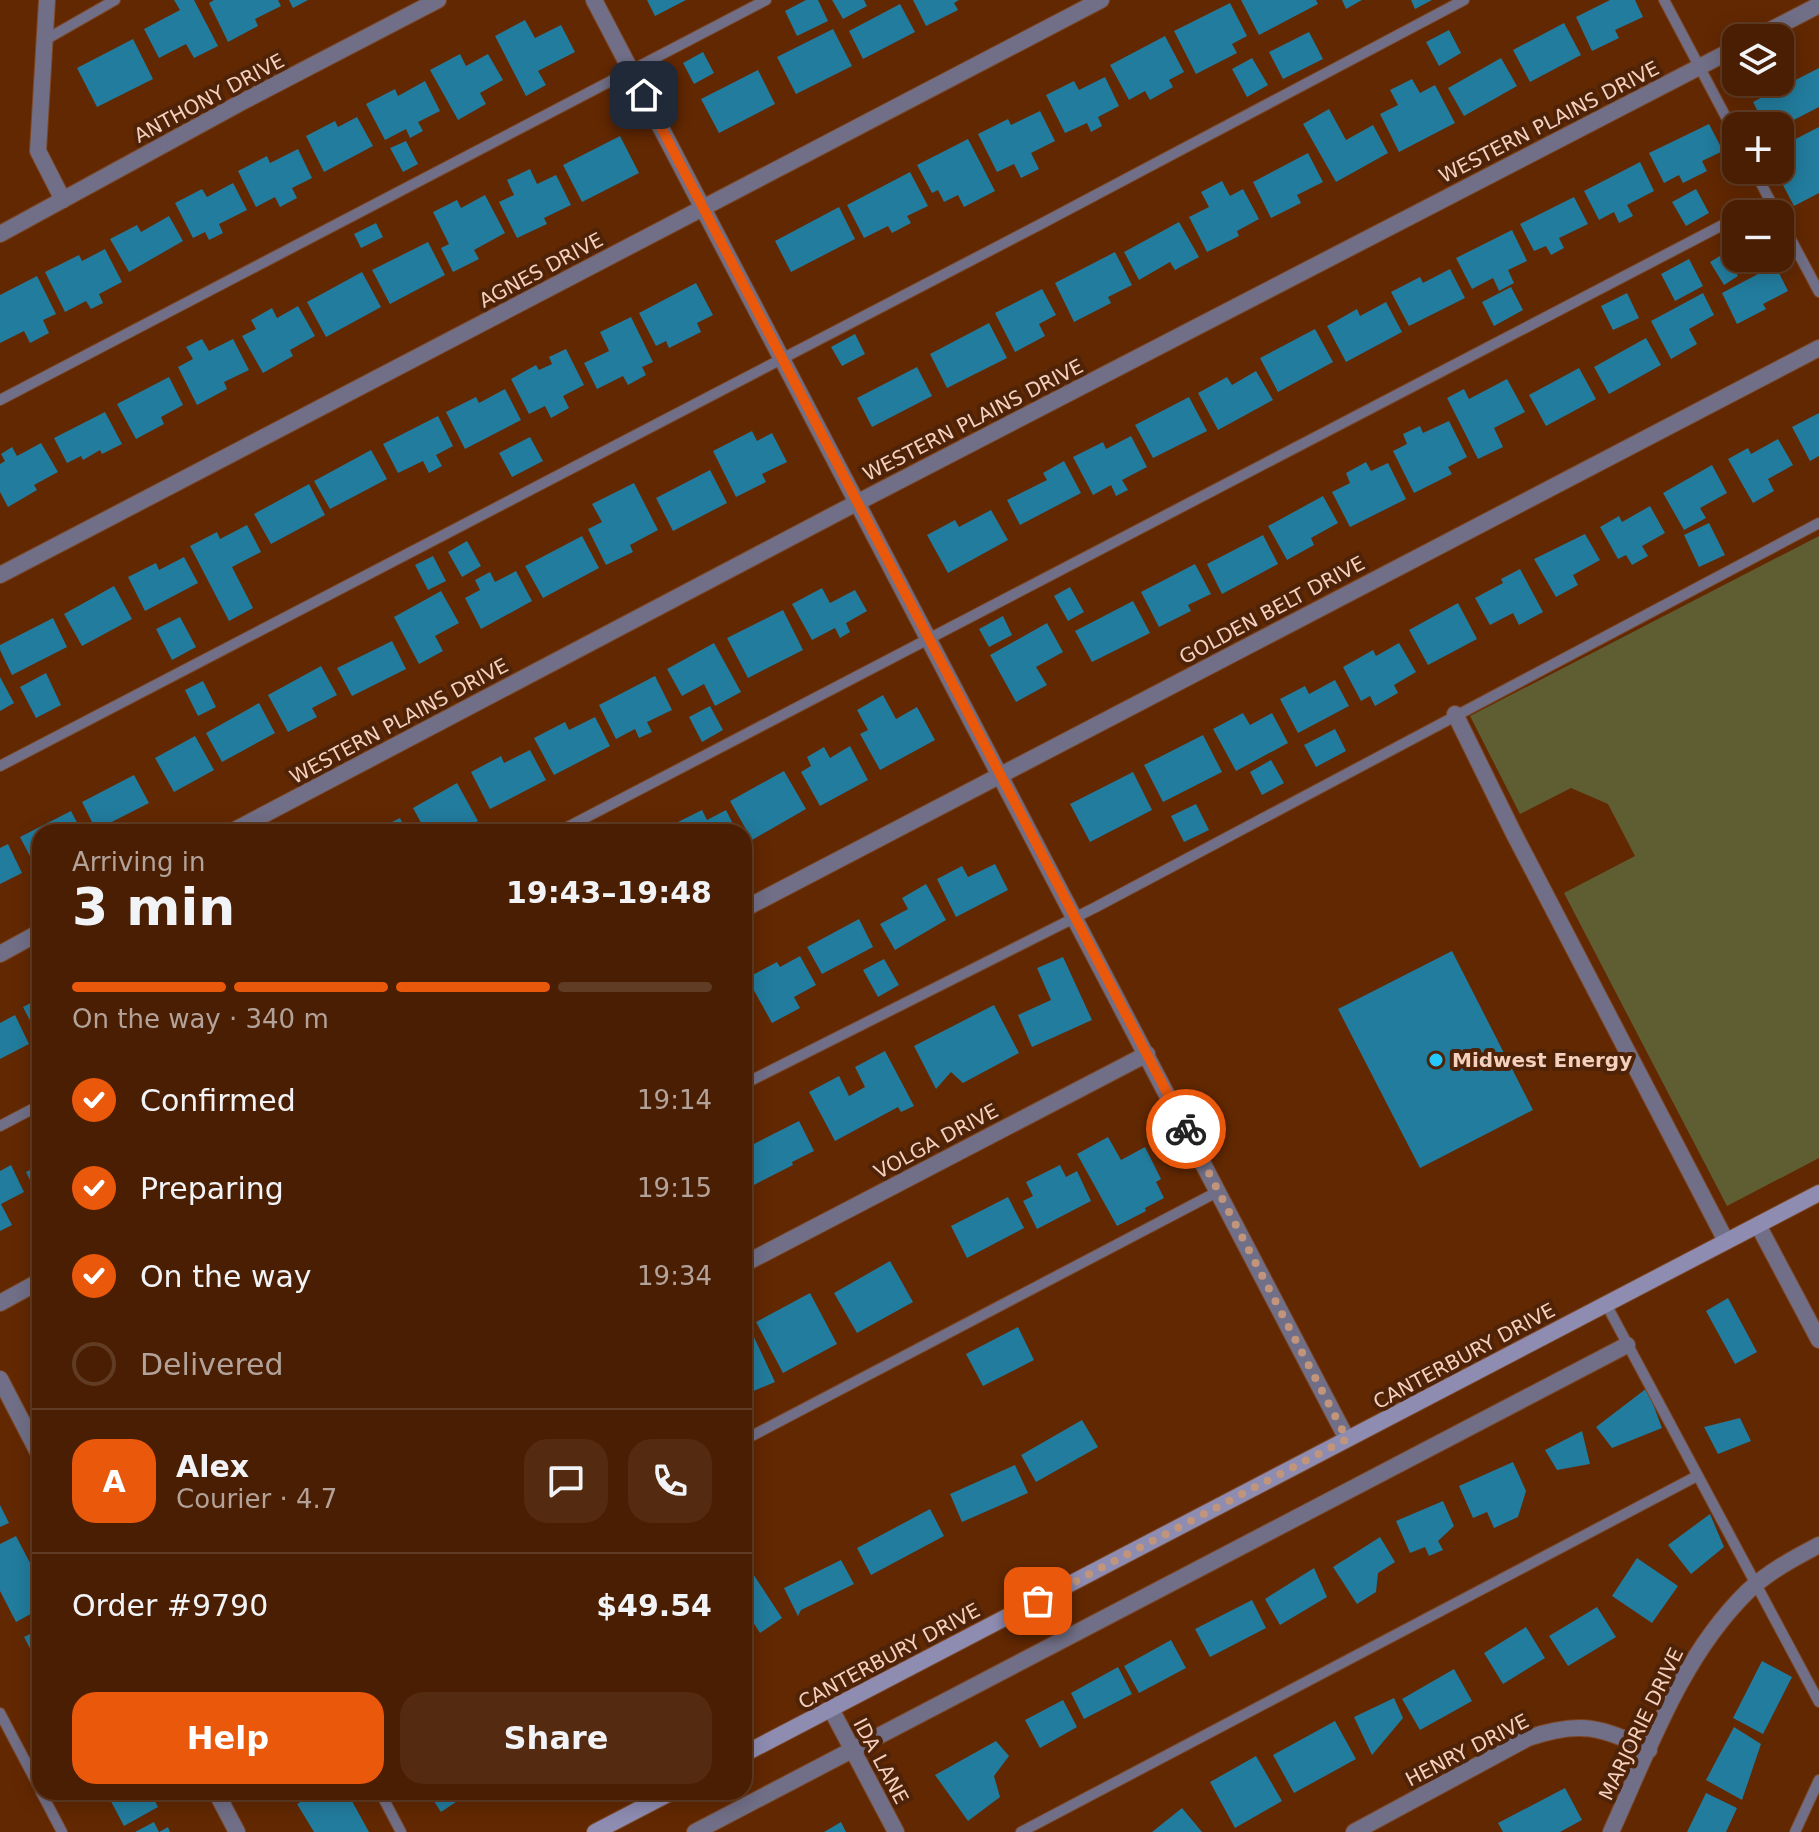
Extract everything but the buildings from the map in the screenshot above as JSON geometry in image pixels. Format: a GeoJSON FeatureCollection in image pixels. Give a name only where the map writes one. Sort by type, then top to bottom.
{"type":"FeatureCollection","features":[{"type":"Feature","properties":{"kind":"main road","name":"CANTERBURY DRIVE"},"geometry":{"type":"LineString","coordinates":[[752,1750],[1819,1193]]}},
{"type":"Feature","properties":{"kind":"main road"},"geometry":{"type":"LineString","coordinates":[[595,1832],[657,1800]]}},
{"type":"Feature","properties":{"kind":"street"},"geometry":{"type":"LineString","coordinates":[[47,0],[38,151],[63,200]]}},
{"type":"Feature","properties":{"kind":"street","name":"ANTHONY DRIVE"},"geometry":{"type":"LineString","coordinates":[[0,234],[240,103],[438,0]]}},
{"type":"Feature","properties":{"kind":"street"},"geometry":{"type":"LineString","coordinates":[[594,0],[1347,1439]]}},
{"type":"Feature","properties":{"kind":"street","name":"AGNES DRIVE"},"geometry":{"type":"LineString","coordinates":[[0,575],[1101,0]]}},
{"type":"Feature","properties":{"kind":"street"},"geometry":{"type":"LineString","coordinates":[[1782,24],[1819,5]]}},
{"type":"Feature","properties":{"kind":"street","name":"WESTERN PLAINS DRIVE"},"geometry":{"type":"LineString","coordinates":[[246,824],[858,502],[1722,55]]}},
{"type":"Feature","properties":{"kind":"street","name":"GOLDEN BELT DRIVE"},"geometry":{"type":"LineString","coordinates":[[752,905],[1819,348]]}},
{"type":"Feature","properties":{"kind":"street"},"geometry":{"type":"LineString","coordinates":[[1455,714],[1726,1241]]}},
{"type":"Feature","properties":{"kind":"street"},"geometry":{"type":"LineString","coordinates":[[0,954],[32,936]]}},
{"type":"Feature","properties":{"kind":"street","name":"VOLGA DRIVE"},"geometry":{"type":"LineString","coordinates":[[752,1260],[1147,1054]]}},
{"type":"Feature","properties":{"kind":"street"},"geometry":{"type":"LineString","coordinates":[[1758,1225],[1819,1340]]}},
{"type":"Feature","properties":{"kind":"street"},"geometry":{"type":"LineString","coordinates":[[0,1303],[32,1285]]}},
{"type":"Feature","properties":{"kind":"street"},"geometry":{"type":"LineString","coordinates":[[695,1832],[1627,1345]]}},
{"type":"Feature","properties":{"kind":"street"},"geometry":{"type":"LineString","coordinates":[[0,1379],[32,1441]]}},
{"type":"Feature","properties":{"kind":"street","name":"MARJORIE DRIVE"},"geometry":{"type":"LineString","coordinates":[[1611,1832],[1683,1677],[1703,1645],[1729,1611],[1756,1584],[1769,1573],[1819,1545]]}},
{"type":"Feature","properties":{"kind":"street","name":"IDA LANE"},"geometry":{"type":"LineString","coordinates":[[831,1709],[896,1832]]}},
{"type":"Feature","properties":{"kind":"street","name":"HENRY DRIVE"},"geometry":{"type":"LineString","coordinates":[[1354,1832],[1528,1738],[1549,1731],[1593,1727],[1649,1750]]}},
{"type":"Feature","properties":{"kind":"street"},"geometry":{"type":"LineString","coordinates":[[220,1800],[237,1832]]}},
{"type":"Feature","properties":{"kind":"lane"},"geometry":{"type":"LineString","coordinates":[[45,40],[115,0]]}},
{"type":"Feature","properties":{"kind":"lane"},"geometry":{"type":"LineString","coordinates":[[0,400],[766,0]]}},
{"type":"Feature","properties":{"kind":"lane"},"geometry":{"type":"LineString","coordinates":[[0,766],[1464,0]]}},
{"type":"Feature","properties":{"kind":"lane"},"geometry":{"type":"LineString","coordinates":[[1664,0],[1723,112]]}},
{"type":"Feature","properties":{"kind":"lane"},"geometry":{"type":"LineString","coordinates":[[1761,184],[1770,200]]}},
{"type":"Feature","properties":{"kind":"lane"},"geometry":{"type":"LineString","coordinates":[[573,824],[1722,225]]}},
{"type":"Feature","properties":{"kind":"lane"},"geometry":{"type":"LineString","coordinates":[[1794,244],[1819,292]]}},
{"type":"Feature","properties":{"kind":"lane"},"geometry":{"type":"LineString","coordinates":[[752,1080],[1075,917],[1819,523]]}},
{"type":"Feature","properties":{"kind":"lane"},"geometry":{"type":"LineString","coordinates":[[0,1126],[32,1109]]}},
{"type":"Feature","properties":{"kind":"lane"},"geometry":{"type":"LineString","coordinates":[[752,1436],[1219,1191]]}},
{"type":"Feature","properties":{"kind":"lane"},"geometry":{"type":"LineString","coordinates":[[1606,1304],[1819,1702]]}},
{"type":"Feature","properties":{"kind":"lane"},"geometry":{"type":"LineString","coordinates":[[1021,1832],[1697,1476]]}},
{"type":"Feature","properties":{"kind":"lane"},"geometry":{"type":"LineString","coordinates":[[0,1713],[32,1774]]}},
{"type":"Feature","properties":{"kind":"lane"},"geometry":{"type":"LineString","coordinates":[[1795,1832],[1819,1780]]}},
{"type":"Feature","properties":{"kind":"lane"},"geometry":{"type":"LineString","coordinates":[[46,1800],[62,1832]]}},
{"type":"Feature","properties":{"kind":"lane"},"geometry":{"type":"LineString","coordinates":[[384,1800],[401,1832]]}},
{"type":"Feature","properties":{"kind":"shaded area"},"geometry":{"type":"Polygon","coordinates":[[[1819,536],[1819,1158],[1727,1206],[1564,893],[1635,856],[1608,804],[1571,788],[1520,814],[1470,716],[1819,536]]]}},
{"type":"Feature","properties":{"kind":"way so far"},"geometry":{"type":"LineString","coordinates":[[1038,1601],[1347,1439],[1186,1129]]}},
{"type":"Feature","properties":{"kind":"place","name":"Midwest Energy"},"geometry":{"type":"Point","coordinates":[1436,1060]}},
{"type":"Feature","properties":{"kind":"route"},"geometry":{"type":"LineString","coordinates":[[644,95],[1186,1129]]}}]}
